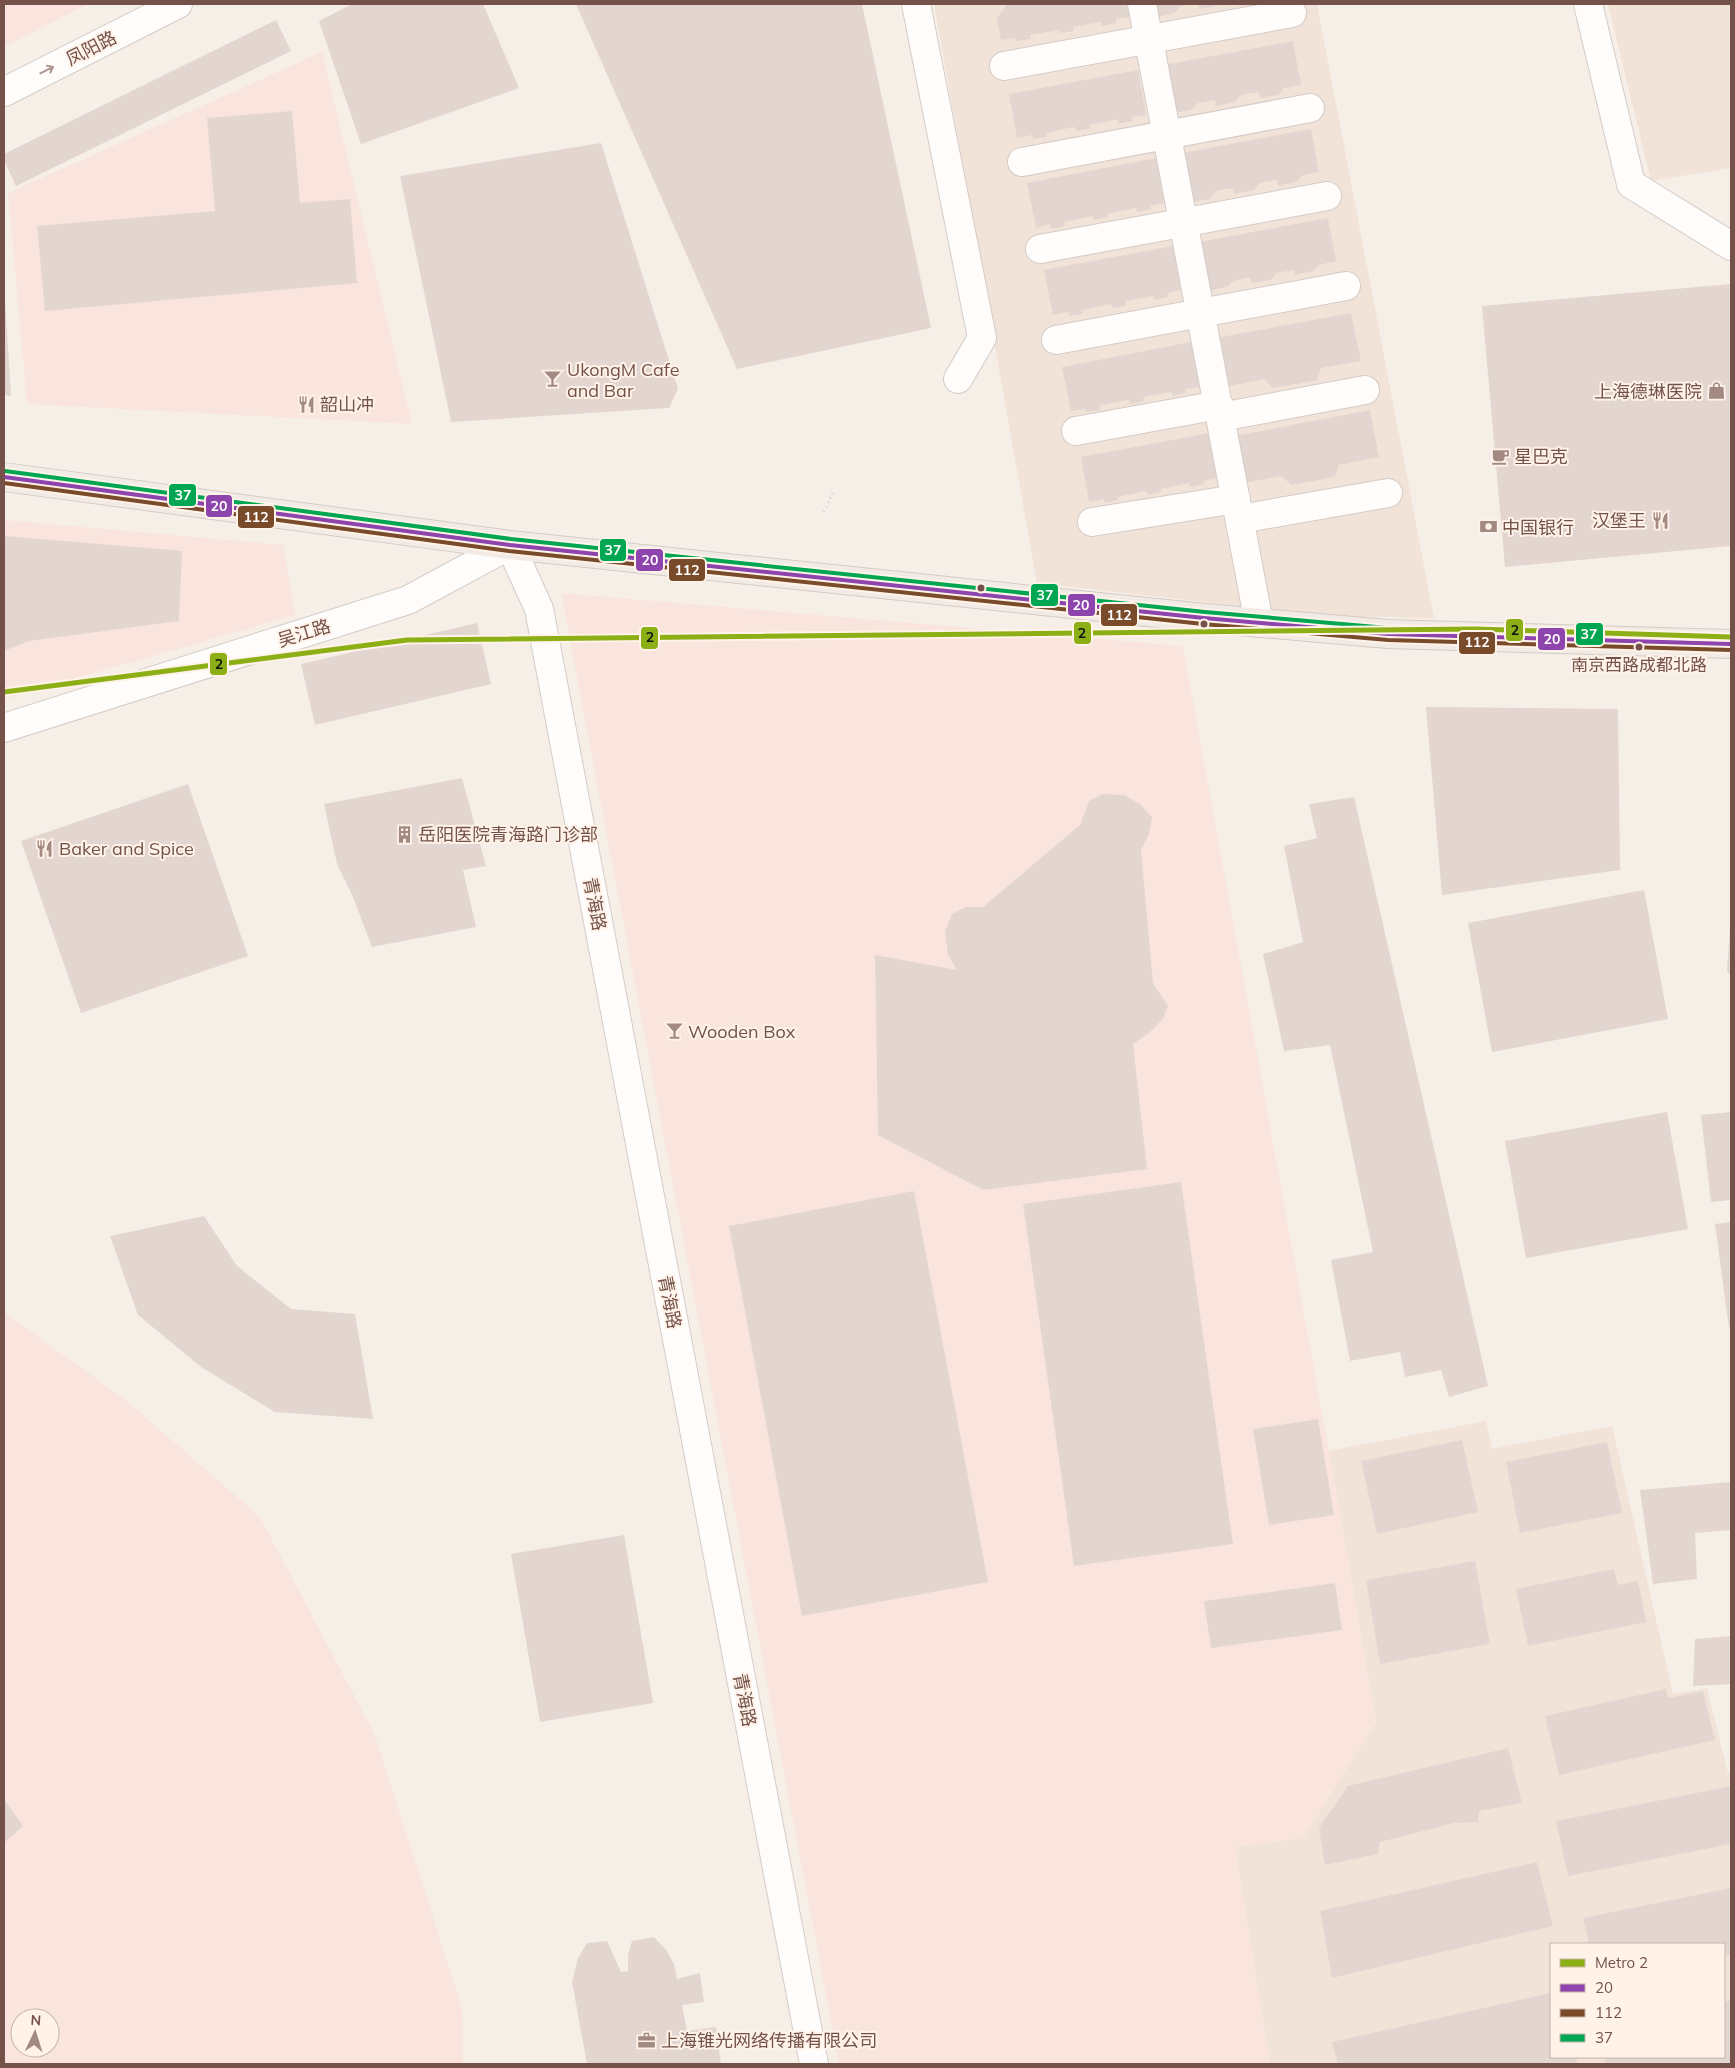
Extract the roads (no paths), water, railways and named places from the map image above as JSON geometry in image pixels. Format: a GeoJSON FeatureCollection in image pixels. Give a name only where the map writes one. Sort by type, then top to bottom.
{"type":"FeatureCollection","features":[{"type":"Feature","properties":{"kind":"main road"},"geometry":{"type":"LineString","coordinates":[[4,477],[510,545],[1259,623],[1388,634],[1731,644]]}},
{"type":"Feature","properties":{"kind":"street","name":"凤阳路"},"geometry":{"type":"LineString","coordinates":[[4,92],[178,4]]}},
{"type":"Feature","properties":{"kind":"street"},"geometry":{"type":"LineString","coordinates":[[916,4],[982,338],[958,379]]}},
{"type":"Feature","properties":{"kind":"street"},"geometry":{"type":"LineString","coordinates":[[1142,4],[1259,623]]}},
{"type":"Feature","properties":{"kind":"street"},"geometry":{"type":"LineString","coordinates":[[1588,4],[1631,184],[1731,246]]}},
{"type":"Feature","properties":{"kind":"street"},"geometry":{"type":"LineString","coordinates":[[1004,66],[1292,14]]}},
{"type":"Feature","properties":{"kind":"street"},"geometry":{"type":"LineString","coordinates":[[1022,162],[1310,108]]}},
{"type":"Feature","properties":{"kind":"street"},"geometry":{"type":"LineString","coordinates":[[1040,249],[1327,196]]}},
{"type":"Feature","properties":{"kind":"street"},"geometry":{"type":"LineString","coordinates":[[1056,340],[1346,286]]}},
{"type":"Feature","properties":{"kind":"street"},"geometry":{"type":"LineString","coordinates":[[1076,431],[1365,390]]}},
{"type":"Feature","properties":{"kind":"street"},"geometry":{"type":"LineString","coordinates":[[1092,522],[1388,494]]}},
{"type":"Feature","properties":{"kind":"street","name":"吴江路"},"geometry":{"type":"LineString","coordinates":[[4,728],[408,600],[510,545]]}},
{"type":"Feature","properties":{"kind":"street","name":"青海路"},"geometry":{"type":"LineString","coordinates":[[510,545],[539,609],[814,2064]]}},
{"type":"Feature","properties":{"kind":"metro line","name":"2"},"geometry":{"type":"LineString","coordinates":[[4,692],[407,640],[1475,629],[1731,637]]}},
{"type":"Feature","properties":{"kind":"place","name":"UkongM Cafe and Bar"},"geometry":{"type":"Point","coordinates":[553,379]}},
{"type":"Feature","properties":{"kind":"place","name":"上海德琳医院"},"geometry":{"type":"Point","coordinates":[1716,391]}},
{"type":"Feature","properties":{"kind":"place","name":"韶山冲"},"geometry":{"type":"Point","coordinates":[306,404]}},
{"type":"Feature","properties":{"kind":"place","name":"星巴克"},"geometry":{"type":"Point","coordinates":[1500,456]}},
{"type":"Feature","properties":{"kind":"place","name":"汉堡王"},"geometry":{"type":"Point","coordinates":[1660,520]}},
{"type":"Feature","properties":{"kind":"place","name":"中国银行"},"geometry":{"type":"Point","coordinates":[1488,527]}},
{"type":"Feature","properties":{"kind":"place","name":"南京西路成都北路"},"geometry":{"type":"Point","coordinates":[1639,647]}},
{"type":"Feature","properties":{"kind":"place","name":"岳阳医院青海路门诊部"},"geometry":{"type":"Point","coordinates":[404,834]}},
{"type":"Feature","properties":{"kind":"place","name":"Baker and Spice"},"geometry":{"type":"Point","coordinates":[45,848]}},
{"type":"Feature","properties":{"kind":"place","name":"Wooden Box"},"geometry":{"type":"Point","coordinates":[674,1031]}},
{"type":"Feature","properties":{"kind":"place","name":"上海锥光网络传播有限公司"},"geometry":{"type":"Point","coordinates":[647,2040]}}]}
